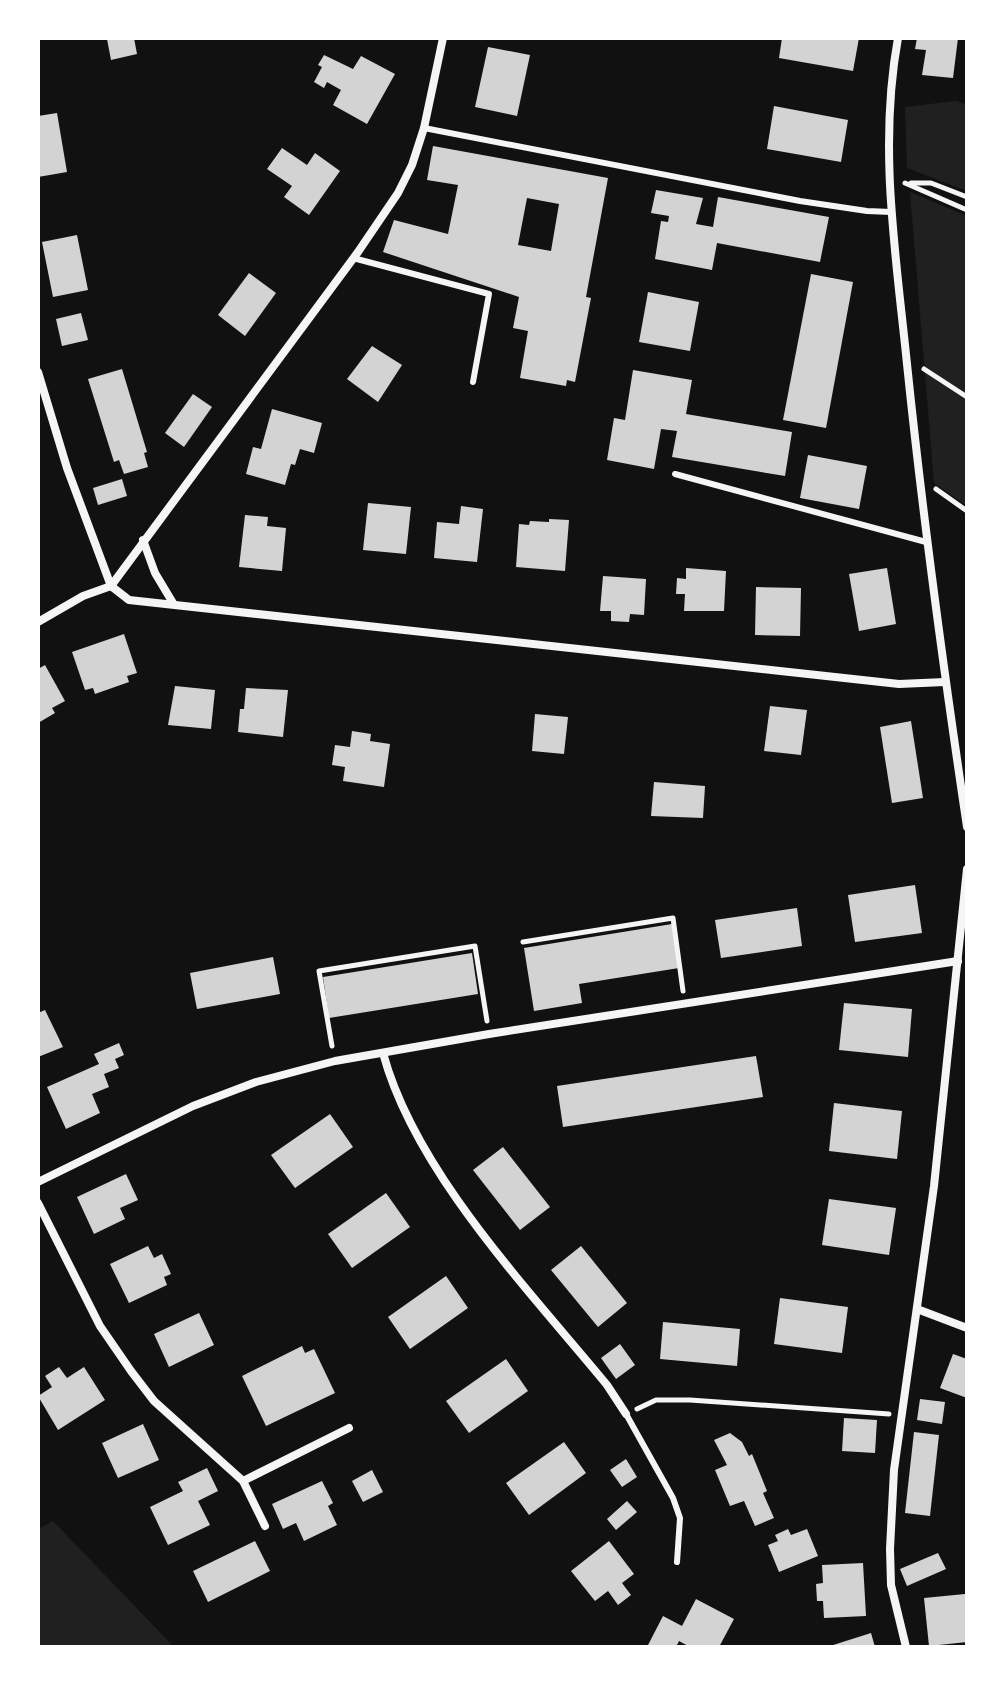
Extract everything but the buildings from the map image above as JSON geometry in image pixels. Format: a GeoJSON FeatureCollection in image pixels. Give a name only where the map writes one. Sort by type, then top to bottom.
{"type":"FeatureCollection","features":[{"type":"Feature","properties":{"kind":"street"},"geometry":{"type":"LineString","coordinates":[[38,622],[83,596],[111,586],[353,258],[398,193],[412,165],[424,128],[443,38]]}},
{"type":"Feature","properties":{"kind":"street"},"geometry":{"type":"LineString","coordinates":[[898,38],[888,107],[888,185],[919,488],[967,827]]}},
{"type":"Feature","properties":{"kind":"street"},"geometry":{"type":"LineString","coordinates":[[38,372],[67,468],[111,586],[129,600],[899,684],[945,682]]}},
{"type":"Feature","properties":{"kind":"street"},"geometry":{"type":"LineString","coordinates":[[143,540],[155,573],[173,603]]}},
{"type":"Feature","properties":{"kind":"street"},"geometry":{"type":"LineString","coordinates":[[906,1647],[891,1585],[894,1470],[934,1186],[958,961],[964,945],[967,869]]}},
{"type":"Feature","properties":{"kind":"street"},"geometry":{"type":"LineString","coordinates":[[38,1182],[193,1106],[256,1082],[335,1061],[958,961]]}},
{"type":"Feature","properties":{"kind":"street"},"geometry":{"type":"LineString","coordinates":[[383,1053],[400,1103],[470,1217],[607,1385],[626,1414]]}},
{"type":"Feature","properties":{"kind":"street"},"geometry":{"type":"LineString","coordinates":[[38,1203],[100,1326],[131,1371],[154,1401],[243,1481],[265,1526]]}},
{"type":"Feature","properties":{"kind":"street"},"geometry":{"type":"LineString","coordinates":[[917,1309],[967,1328]]}},
{"type":"Feature","properties":{"kind":"street"},"geometry":{"type":"LineString","coordinates":[[243,1481],[349,1428]]}},
{"type":"Feature","properties":{"kind":"lane"},"geometry":{"type":"LineString","coordinates":[[424,128],[800,201],[891,212]]}},
{"type":"Feature","properties":{"kind":"lane"},"geometry":{"type":"LineString","coordinates":[[353,258],[489,294],[473,382]]}},
{"type":"Feature","properties":{"kind":"lane"},"geometry":{"type":"LineString","coordinates":[[675,474],[926,542]]}},
{"type":"Feature","properties":{"kind":"lane"},"geometry":{"type":"LineString","coordinates":[[626,1414],[673,1498],[680,1518],[677,1562]]}},
{"type":"Feature","properties":{"kind":"path"},"geometry":{"type":"LineString","coordinates":[[905,183],[967,210]]}},
{"type":"Feature","properties":{"kind":"path"},"geometry":{"type":"LineString","coordinates":[[888,185],[931,183],[967,197]]}},
{"type":"Feature","properties":{"kind":"path"},"geometry":{"type":"LineString","coordinates":[[908,368],[924,368],[967,397]]}},
{"type":"Feature","properties":{"kind":"path"},"geometry":{"type":"LineString","coordinates":[[919,488],[934,488],[967,511]]}},
{"type":"Feature","properties":{"kind":"path"},"geometry":{"type":"LineString","coordinates":[[523,942],[673,918],[685,1004]]}},
{"type":"Feature","properties":{"kind":"path"},"geometry":{"type":"LineString","coordinates":[[335,1061],[319,971],[475,946],[489,1034]]}},
{"type":"Feature","properties":{"kind":"path"},"geometry":{"type":"LineString","coordinates":[[626,1414],[656,1400],[690,1400],[902,1415]]}},
{"type":"Feature","properties":{"kind":"shaded area"},"geometry":{"type":"Polygon","coordinates":[[[956,101],[967,105],[967,191],[907,168],[905,107],[956,101]]]}},
{"type":"Feature","properties":{"kind":"shaded area"},"geometry":{"type":"Polygon","coordinates":[[[910,192],[967,216],[967,506],[934,483],[910,192]]]}},
{"type":"Feature","properties":{"kind":"shaded area"},"geometry":{"type":"Polygon","coordinates":[[[53,1521],[174,1647],[38,1647],[38,1529],[53,1521]]]}}]}
